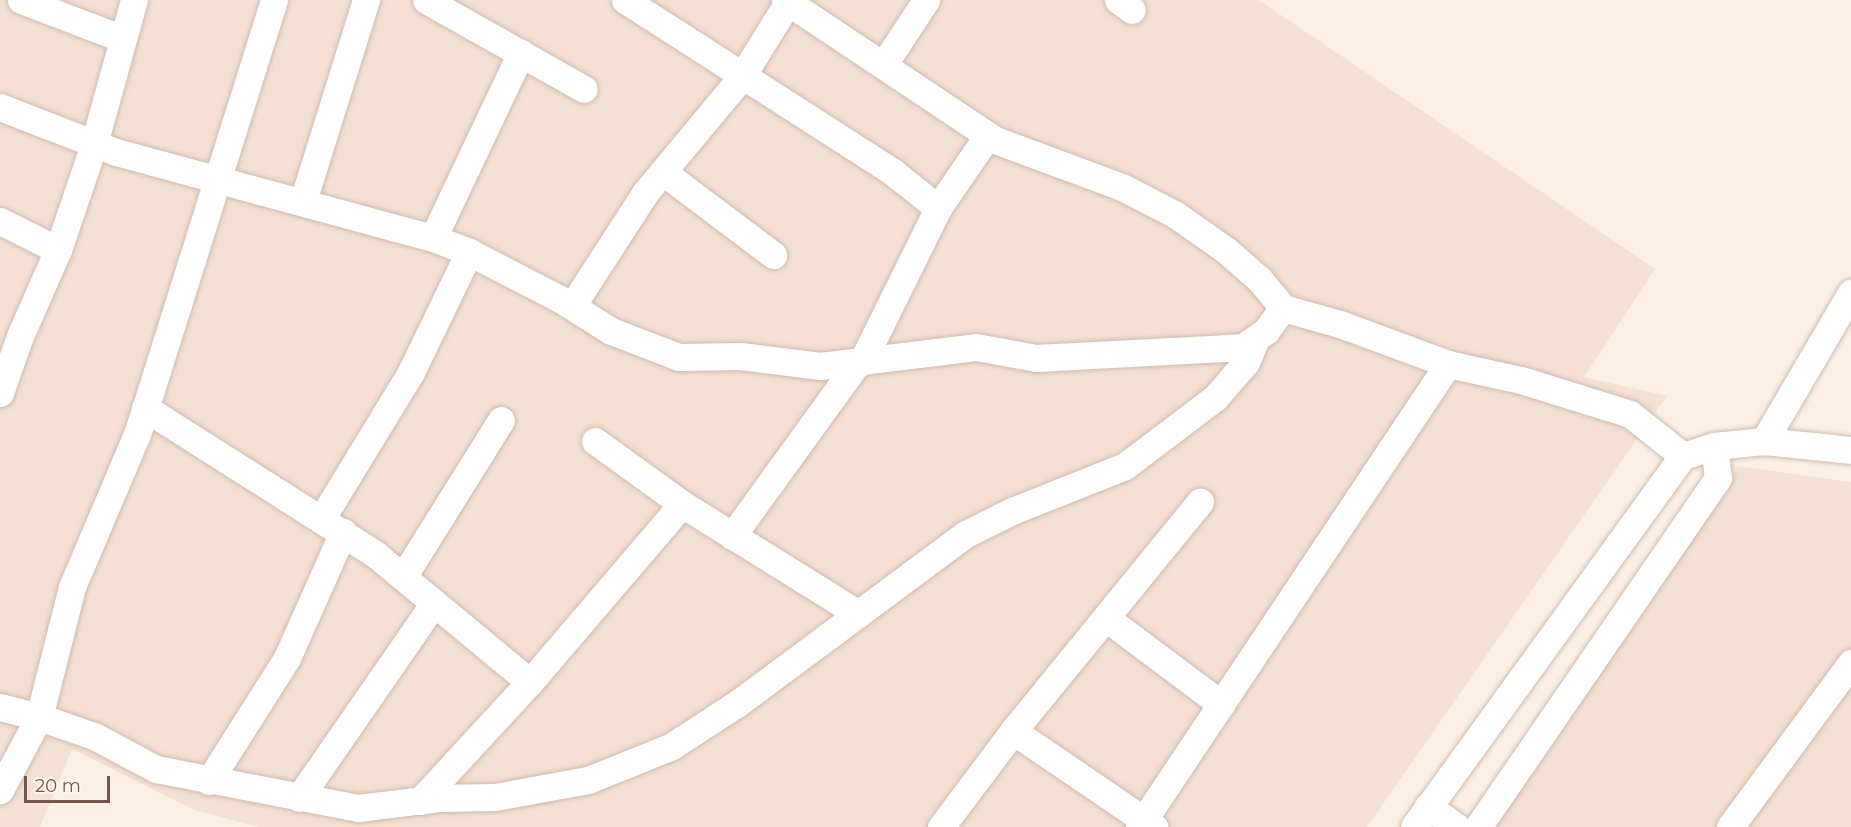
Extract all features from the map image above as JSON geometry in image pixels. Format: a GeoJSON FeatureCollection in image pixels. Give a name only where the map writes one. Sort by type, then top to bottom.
{"type":"FeatureCollection","features":[{"type":"Feature","properties":{"kind":"street"},"geometry":{"type":"LineString","coordinates":[[21,0],[123,39]]}},
{"type":"Feature","properties":{"kind":"street"},"geometry":{"type":"LineString","coordinates":[[0,393],[10,331],[58,250],[94,144],[134,0]]}},
{"type":"Feature","properties":{"kind":"street"},"geometry":{"type":"LineString","coordinates":[[0,790],[39,717],[72,586],[145,408],[274,0]]}},
{"type":"Feature","properties":{"kind":"street"},"geometry":{"type":"LineString","coordinates":[[303,201],[366,0]]}},
{"type":"Feature","properties":{"kind":"street"},"geometry":{"type":"LineString","coordinates":[[426,0],[584,89]]}},
{"type":"Feature","properties":{"kind":"street"},"geometry":{"type":"LineString","coordinates":[[625,0],[894,173],[938,208]]}},
{"type":"Feature","properties":{"kind":"street"},"geometry":{"type":"LineString","coordinates":[[884,64],[926,0]]}},
{"type":"Feature","properties":{"kind":"street"},"geometry":{"type":"LineString","coordinates":[[572,306],[645,193],[742,76],[786,1],[817,8],[884,64],[988,135],[1040,159],[1122,187],[1176,215],[1243,265],[1282,308],[1340,324],[1448,364],[1521,380],[1630,414],[1683,456]]}},
{"type":"Feature","properties":{"kind":"street"},"geometry":{"type":"LineString","coordinates":[[433,238],[521,53]]}},
{"type":"Feature","properties":{"kind":"street"},"geometry":{"type":"LineString","coordinates":[[0,107],[94,144],[433,238],[468,252],[572,306],[611,331],[679,357],[740,356],[820,366],[976,347],[1036,358],[1243,347],[1266,331],[1282,308]]}},
{"type":"Feature","properties":{"kind":"street"},"geometry":{"type":"LineString","coordinates":[[732,536],[860,362],[938,208],[988,135]]}},
{"type":"Feature","properties":{"kind":"street"},"geometry":{"type":"LineString","coordinates":[[663,172],[773,255]]}},
{"type":"Feature","properties":{"kind":"street"},"geometry":{"type":"LineString","coordinates":[[0,221],[58,250]]}},
{"type":"Feature","properties":{"kind":"street"},"geometry":{"type":"LineString","coordinates":[[209,781],[296,641],[333,525],[411,372],[468,252]]}},
{"type":"Feature","properties":{"kind":"street"},"geometry":{"type":"LineString","coordinates":[[1764,441],[1851,293]]}},
{"type":"Feature","properties":{"kind":"street"},"geometry":{"type":"LineString","coordinates":[[0,707],[94,735],[156,769],[358,808],[420,801],[495,797],[588,780],[672,746],[859,614],[964,535],[1011,511],[1125,466],[1215,398],[1246,362],[1256,339]]}},
{"type":"Feature","properties":{"kind":"street"},"geometry":{"type":"LineString","coordinates":[[1013,731],[1145,824],[1221,704],[1448,364]]}},
{"type":"Feature","properties":{"kind":"street"},"geometry":{"type":"LineString","coordinates":[[145,408],[333,525],[403,577],[530,682]]}},
{"type":"Feature","properties":{"kind":"street"},"geometry":{"type":"LineString","coordinates":[[403,577],[501,420]]}},
{"type":"Feature","properties":{"kind":"street"},"geometry":{"type":"LineString","coordinates":[[595,441],[682,504],[859,614]]}},
{"type":"Feature","properties":{"kind":"street"},"geometry":{"type":"LineString","coordinates":[[1457,827],[1421,816],[1683,456],[1714,446],[1764,441],[1851,450]]}},
{"type":"Feature","properties":{"kind":"street"},"geometry":{"type":"LineString","coordinates":[[1478,827],[1718,477],[1714,446]]}},
{"type":"Feature","properties":{"kind":"street"},"geometry":{"type":"LineString","coordinates":[[941,827],[1013,731],[1200,502]]}},
{"type":"Feature","properties":{"kind":"street"},"geometry":{"type":"LineString","coordinates":[[420,801],[530,682],[682,504]]}},
{"type":"Feature","properties":{"kind":"street"},"geometry":{"type":"LineString","coordinates":[[299,798],[434,603]]}},
{"type":"Feature","properties":{"kind":"street"},"geometry":{"type":"LineString","coordinates":[[1106,618],[1221,704]]}},
{"type":"Feature","properties":{"kind":"street"},"geometry":{"type":"LineString","coordinates":[[1730,827],[1851,663]]}},
{"type":"Feature","properties":{"kind":"shaded area"},"geometry":{"type":"Polygon","coordinates":[[[0,0],[1259,0],[1655,269],[1584,377],[1667,396],[1367,827],[259,827],[194,810],[72,749],[40,827],[0,827],[0,0]]]}},
{"type":"Feature","properties":{"kind":"shaded area"},"geometry":{"type":"Polygon","coordinates":[[[1738,466],[1851,482],[1851,827],[1488,827],[1738,466]]]}}]}
